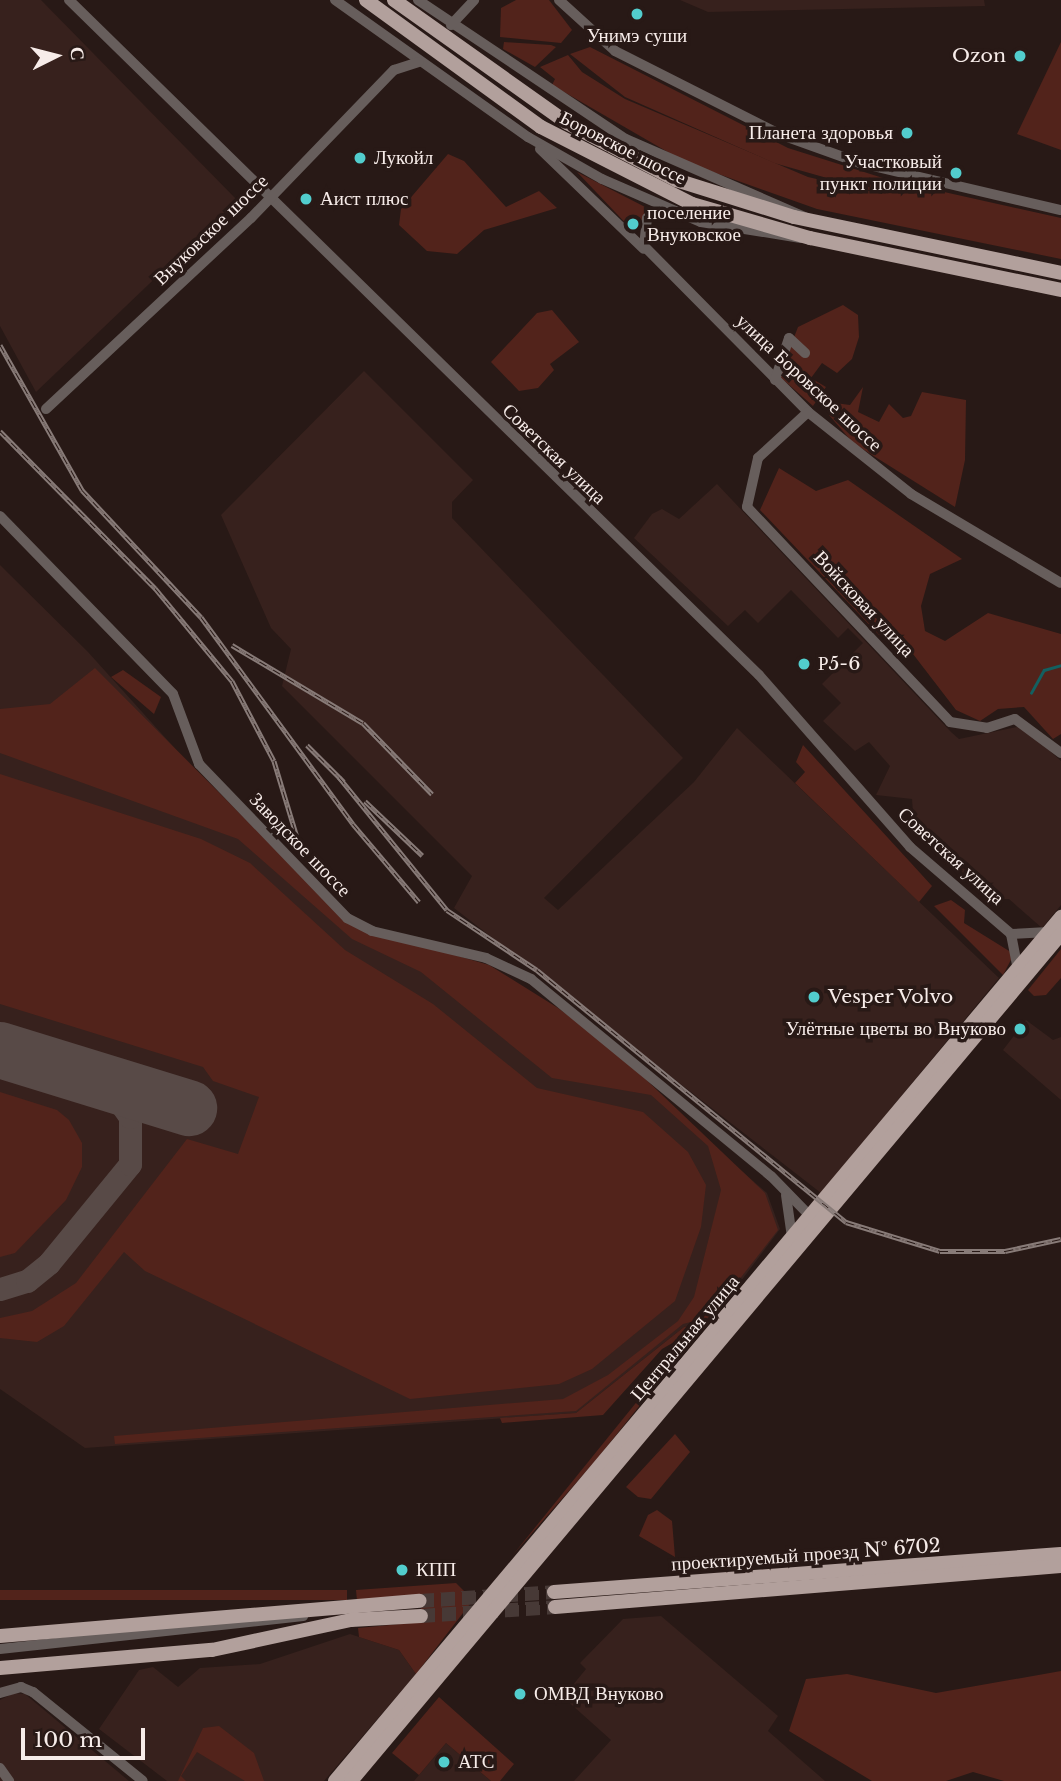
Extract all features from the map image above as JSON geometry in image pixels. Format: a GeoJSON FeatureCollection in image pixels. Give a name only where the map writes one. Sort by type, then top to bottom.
{"type":"FeatureCollection","features":[{"type":"Feature","properties":{"kind":"main road","name":"Боровское шоссе"},"geometry":{"type":"LineString","coordinates":[[366,0],[522,114],[611,168],[705,209],[810,238],[1061,290]]}},
{"type":"Feature","properties":{"kind":"main road","name":"Боровское шоссе"},"geometry":{"type":"LineString","coordinates":[[394,0],[611,148],[709,192],[814,221],[1061,273]]}},
{"type":"Feature","properties":{"kind":"main road"},"geometry":{"type":"LineString","coordinates":[[1038,268],[1061,266]]}},
{"type":"Feature","properties":{"kind":"main road","name":"Центральная улица"},"geometry":{"type":"LineString","coordinates":[[351,1781],[1055,933],[1061,916]]}},
{"type":"Feature","properties":{"kind":"main road","name":"Центральная улица"},"geometry":{"type":"LineString","coordinates":[[335,1781],[789,1243],[814,1223],[1018,969],[1055,933]]}},
{"type":"Feature","properties":{"kind":"main road","name":"проектируемый проезд № 6702"},"geometry":{"type":"LineString","coordinates":[[554,1592],[1061,1554]]}},
{"type":"Feature","properties":{"kind":"main road","name":"проектируемый проезд № 6702"},"geometry":{"type":"LineString","coordinates":[[555,1607],[1061,1566]]}},
{"type":"Feature","properties":{"kind":"main road"},"geometry":{"type":"LineString","coordinates":[[0,1636],[336,1608],[421,1608],[351,1620],[225,1648],[0,1668]]}},
{"type":"Feature","properties":{"kind":"street","name":"Советская улица"},"geometry":{"type":"LineString","coordinates":[[69,0],[269,200],[759,675],[910,847],[1011,934]]}},
{"type":"Feature","properties":{"kind":"street"},"geometry":{"type":"LineString","coordinates":[[335,0],[528,137],[677,213],[737,232],[810,238]]}},
{"type":"Feature","properties":{"kind":"street"},"geometry":{"type":"LineString","coordinates":[[341,0],[355,15]]}},
{"type":"Feature","properties":{"kind":"street"},"geometry":{"type":"LineString","coordinates":[[418,0],[451,25],[626,139],[814,221]]}},
{"type":"Feature","properties":{"kind":"street"},"geometry":{"type":"LineString","coordinates":[[451,25],[474,0]]}},
{"type":"Feature","properties":{"kind":"street"},"geometry":{"type":"LineString","coordinates":[[559,0],[615,51],[779,134],[860,163],[1061,210]]}},
{"type":"Feature","properties":{"kind":"street"},"geometry":{"type":"LineString","coordinates":[[383,34],[396,55],[394,70]]}},
{"type":"Feature","properties":{"kind":"street"},"geometry":{"type":"LineString","coordinates":[[394,70],[409,61],[425,64]]}},
{"type":"Feature","properties":{"kind":"street","name":"Внуковское шоссе"},"geometry":{"type":"LineString","coordinates":[[46,409],[269,200],[394,70]]}},
{"type":"Feature","properties":{"kind":"street","name":"улица Боровское шоссе"},"geometry":{"type":"LineString","coordinates":[[528,137],[808,412],[912,494],[1061,583]]}},
{"type":"Feature","properties":{"kind":"street"},"geometry":{"type":"LineString","coordinates":[[654,258],[642,241],[645,222],[655,214],[677,213]]}},
{"type":"Feature","properties":{"kind":"street"},"geometry":{"type":"LineString","coordinates":[[775,380],[789,338],[805,353]]}},
{"type":"Feature","properties":{"kind":"street","name":"Войсковая улица"},"geometry":{"type":"LineString","coordinates":[[808,412],[758,458],[747,506],[950,722],[987,728],[1015,719],[1061,753]]}},
{"type":"Feature","properties":{"kind":"street","name":"Заводское шоссе"},"geometry":{"type":"LineString","coordinates":[[0,516],[173,694],[199,764],[347,918],[372,931],[486,958],[531,979],[781,1187],[814,1223]]}},
{"type":"Feature","properties":{"kind":"street"},"geometry":{"type":"LineString","coordinates":[[1018,969],[1011,934],[1055,933]]}},
{"type":"Feature","properties":{"kind":"street"},"geometry":{"type":"LineString","coordinates":[[781,1187],[794,1217],[789,1243]]}},
{"type":"Feature","properties":{"kind":"street"},"geometry":{"type":"LineString","coordinates":[[0,1649],[265,1625],[336,1608]]}},
{"type":"Feature","properties":{"kind":"street"},"geometry":{"type":"LineString","coordinates":[[0,1693],[33,1692],[143,1781]]}},
{"type":"Feature","properties":{"kind":"street"},"geometry":{"type":"LineString","coordinates":[[0,1768],[9,1781]]}},
{"type":"Feature","properties":{"kind":"shaded area"},"geometry":{"type":"Polygon","coordinates":[[[0,0],[41,0],[237,200],[36,392],[0,326],[0,0]]]}},
{"type":"Feature","properties":{"kind":"shaded area"},"geometry":{"type":"Polygon","coordinates":[[[516,0],[549,0],[572,30],[561,43],[500,37],[501,8],[516,0]]]}},
{"type":"Feature","properties":{"kind":"shaded area"},"geometry":{"type":"Polygon","coordinates":[[[680,0],[984,0],[985,6],[708,12],[680,0]]]}},
{"type":"Feature","properties":{"kind":"shaded area"},"geometry":{"type":"Polygon","coordinates":[[[504,42],[556,47],[535,67],[503,49],[504,42]]]}},
{"type":"Feature","properties":{"kind":"shaded area"},"geometry":{"type":"Polygon","coordinates":[[[1061,42],[1061,150],[1017,134],[1061,42]]]}},
{"type":"Feature","properties":{"kind":"shaded area"},"geometry":{"type":"Polygon","coordinates":[[[590,47],[788,148],[883,178],[880,193],[774,163],[625,97],[570,54],[590,47]]]}},
{"type":"Feature","properties":{"kind":"shaded area"},"geometry":{"type":"Polygon","coordinates":[[[568,55],[582,72],[625,99],[808,177],[882,194],[886,179],[1061,218],[1061,259],[817,209],[685,162],[552,85],[555,79],[540,67],[568,55]]]}},
{"type":"Feature","properties":{"kind":"shaded area"},"geometry":{"type":"Polygon","coordinates":[[[448,154],[464,161],[506,207],[539,191],[557,208],[484,230],[457,254],[427,251],[399,225],[401,209],[448,154]]]}},
{"type":"Feature","properties":{"kind":"shaded area"},"geometry":{"type":"Polygon","coordinates":[[[577,172],[649,209],[634,232],[577,172]]]}},
{"type":"Feature","properties":{"kind":"shaded area"},"geometry":{"type":"Polygon","coordinates":[[[843,305],[858,315],[859,337],[852,359],[837,373],[822,363],[811,378],[826,387],[813,406],[779,376],[798,327],[843,305]]]}},
{"type":"Feature","properties":{"kind":"shaded area"},"geometry":{"type":"Polygon","coordinates":[[[552,310],[579,342],[550,364],[554,370],[538,388],[519,391],[491,362],[537,313],[552,310]]]}},
{"type":"Feature","properties":{"kind":"shaded area"},"geometry":{"type":"Polygon","coordinates":[[[364,371],[473,480],[452,502],[452,518],[683,758],[544,898],[558,910],[694,782],[737,728],[999,978],[821,1193],[454,908],[472,876],[282,686],[291,649],[271,628],[221,515],[364,371]]]}},
{"type":"Feature","properties":{"kind":"shaded area"},"geometry":{"type":"Polygon","coordinates":[[[863,387],[858,412],[879,422],[889,404],[903,418],[911,416],[922,392],[966,400],[965,460],[955,507],[853,443],[829,415],[835,403],[850,405],[863,387]]]}},
{"type":"Feature","properties":{"kind":"shaded area"},"geometry":{"type":"Polygon","coordinates":[[[779,468],[816,491],[848,480],[962,559],[930,574],[921,606],[925,631],[945,641],[988,613],[1061,634],[1061,734],[1053,739],[1024,707],[998,709],[980,721],[956,710],[903,641],[879,635],[760,510],[779,468]]]}},
{"type":"Feature","properties":{"kind":"shaded area"},"geometry":{"type":"Polygon","coordinates":[[[717,484],[959,739],[1022,726],[1061,761],[1061,905],[1042,928],[1009,899],[995,899],[944,863],[939,850],[914,827],[912,799],[876,795],[890,766],[869,742],[855,751],[823,721],[841,703],[822,684],[863,643],[848,628],[838,638],[791,590],[758,623],[745,610],[728,626],[634,538],[652,514],[662,509],[679,519],[717,484]]]}},
{"type":"Feature","properties":{"kind":"shaded area"},"geometry":{"type":"Polygon","coordinates":[[[0,565],[88,652],[299,886],[609,1055],[767,1193],[780,1229],[711,1321],[684,1327],[576,1413],[85,1448],[0,1389],[0,565]]]}},
{"type":"Feature","properties":{"kind":"shaded area"},"geometry":{"type":"Polygon","coordinates":[[[95,668],[351,925],[489,965],[558,1008],[616,1051],[765,1193],[778,1230],[710,1317],[683,1324],[576,1411],[115,1444],[114,1436],[563,1399],[608,1375],[678,1321],[694,1297],[721,1190],[708,1146],[651,1095],[552,1078],[421,972],[352,939],[238,839],[0,753],[0,709],[50,704],[95,668]]]}},
{"type":"Feature","properties":{"kind":"shaded area"},"geometry":{"type":"Polygon","coordinates":[[[123,670],[161,697],[154,714],[111,677],[123,670]]]}},
{"type":"Feature","properties":{"kind":"shaded area"},"geometry":{"type":"Polygon","coordinates":[[[803,745],[932,886],[919,902],[795,783],[805,772],[796,762],[803,745]]]}},
{"type":"Feature","properties":{"kind":"shaded area"},"geometry":{"type":"Polygon","coordinates":[[[0,774],[201,839],[250,863],[345,950],[433,1004],[537,1088],[643,1112],[688,1152],[706,1185],[701,1227],[675,1301],[592,1369],[559,1384],[410,1399],[145,1271],[124,1252],[64,1326],[37,1342],[0,1338],[0,1318],[32,1311],[76,1283],[187,1139],[238,1154],[259,1097],[213,1081],[203,1067],[0,1004],[0,774]]]}},
{"type":"Feature","properties":{"kind":"shaded area"},"geometry":{"type":"Polygon","coordinates":[[[951,900],[965,910],[964,923],[1014,954],[1003,975],[934,906],[951,900]]]}},
{"type":"Feature","properties":{"kind":"shaded area"},"geometry":{"type":"Polygon","coordinates":[[[1061,949],[1061,978],[1046,995],[1034,996],[1028,990],[1061,949]]]}},
{"type":"Feature","properties":{"kind":"shaded area"},"geometry":{"type":"Polygon","coordinates":[[[1026,1020],[1053,1040],[1061,1037],[1061,1100],[1003,1050],[1026,1020]]]}},
{"type":"Feature","properties":{"kind":"shaded area"},"geometry":{"type":"Polygon","coordinates":[[[0,1092],[57,1110],[69,1120],[82,1143],[82,1167],[66,1200],[15,1253],[0,1257],[0,1092]]]}},
{"type":"Feature","properties":{"kind":"shaded area"},"geometry":{"type":"Polygon","coordinates":[[[711,1321],[662,1349],[603,1415],[502,1423],[500,1418],[576,1413],[684,1327],[711,1321]]]}},
{"type":"Feature","properties":{"kind":"shaded area"},"geometry":{"type":"Polygon","coordinates":[[[685,1349],[596,1460],[512,1556],[673,1357],[685,1349]]]}},
{"type":"Feature","properties":{"kind":"shaded area"},"geometry":{"type":"Polygon","coordinates":[[[675,1434],[690,1452],[651,1499],[638,1497],[626,1487],[675,1434]]]}},
{"type":"Feature","properties":{"kind":"shaded area"},"geometry":{"type":"Polygon","coordinates":[[[657,1510],[672,1521],[675,1557],[639,1536],[648,1515],[657,1510]]]}},
{"type":"Feature","properties":{"kind":"shaded area"},"geometry":{"type":"Polygon","coordinates":[[[456,1583],[473,1600],[416,1674],[399,1650],[359,1637],[358,1628],[422,1622],[420,1597],[357,1601],[356,1590],[456,1583]]]}},
{"type":"Feature","properties":{"kind":"shaded area"},"geometry":{"type":"Polygon","coordinates":[[[0,1590],[347,1590],[347,1600],[0,1600],[0,1590]]]}},
{"type":"Feature","properties":{"kind":"shaded area"},"geometry":{"type":"Polygon","coordinates":[[[661,1616],[778,1716],[768,1731],[825,1781],[574,1781],[611,1740],[563,1697],[586,1669],[580,1663],[623,1619],[661,1616]]]}},
{"type":"Feature","properties":{"kind":"shaded area"},"geometry":{"type":"Polygon","coordinates":[[[350,1634],[399,1650],[416,1674],[324,1781],[167,1781],[99,1729],[139,1670],[153,1667],[178,1687],[200,1668],[260,1664],[350,1634]]]}},
{"type":"Feature","properties":{"kind":"shaded area"},"geometry":{"type":"Polygon","coordinates":[[[1061,1671],[1061,1781],[1004,1781],[973,1772],[946,1781],[872,1781],[789,1731],[806,1679],[847,1674],[936,1693],[1061,1671]]]}},
{"type":"Feature","properties":{"kind":"shaded area"},"geometry":{"type":"Polygon","coordinates":[[[14,1693],[25,1694],[129,1781],[0,1781],[0,1700],[14,1693]]]}},
{"type":"Feature","properties":{"kind":"shaded area"},"geometry":{"type":"Polygon","coordinates":[[[439,1697],[514,1764],[500,1781],[491,1781],[446,1743],[419,1775],[392,1753],[439,1697]]]}},
{"type":"Feature","properties":{"kind":"shaded area"},"geometry":{"type":"Polygon","coordinates":[[[219,1726],[254,1753],[264,1781],[245,1781],[197,1752],[181,1776],[186,1781],[178,1781],[203,1728],[219,1726]]]}},
{"type":"Feature","properties":{"kind":"shaded area"},"geometry":{"type":"Polygon","coordinates":[[[446,1743],[491,1781],[414,1781],[446,1743]]]}},
{"type":"Feature","properties":{"kind":"waterway"},"geometry":{"type":"LineString","coordinates":[[1031,693],[1044,670],[1061,665]]}},
{"type":"Feature","properties":{"kind":"taxiway"},"geometry":{"type":"LineString","coordinates":[[0,1289],[27,1281],[49,1263],[130,1164],[130,1117],[112,1091],[90,1078]]}},
{"type":"Feature","properties":{"kind":"runway"},"geometry":{"type":"LineString","coordinates":[[0,1050],[189,1108]]}},
{"type":"Feature","properties":{"kind":"tunnel"},"geometry":{"type":"LineString","coordinates":[[420,1601],[554,1592]]}},
{"type":"Feature","properties":{"kind":"tunnel"},"geometry":{"type":"LineString","coordinates":[[421,1616],[555,1607]]}},
{"type":"Feature","properties":{"kind":"railway"},"geometry":{"type":"LineString","coordinates":[[0,345],[82,490],[201,617],[353,824],[419,902]]}},
{"type":"Feature","properties":{"kind":"railway"},"geometry":{"type":"LineString","coordinates":[[0,431],[155,588],[232,681],[274,761],[303,857]]}},
{"type":"Feature","properties":{"kind":"railway"},"geometry":{"type":"LineString","coordinates":[[232,645],[363,723],[432,794]]}},
{"type":"Feature","properties":{"kind":"railway"},"geometry":{"type":"LineString","coordinates":[[307,745],[344,782]]}},
{"type":"Feature","properties":{"kind":"railway"},"geometry":{"type":"LineString","coordinates":[[339,777],[447,910],[537,970],[846,1222],[940,1251],[1005,1251],[1061,1239]]}},
{"type":"Feature","properties":{"kind":"railway"},"geometry":{"type":"LineString","coordinates":[[365,801],[422,855]]}},
{"type":"Feature","properties":{"kind":"place","name":"Унимэ суши"},"geometry":{"type":"Point","coordinates":[637,14]}},
{"type":"Feature","properties":{"kind":"place","name":"Ozon"},"geometry":{"type":"Point","coordinates":[1020,56]}},
{"type":"Feature","properties":{"kind":"place","name":"Планета здоровья"},"geometry":{"type":"Point","coordinates":[907,133]}},
{"type":"Feature","properties":{"kind":"place","name":"Лукойл"},"geometry":{"type":"Point","coordinates":[360,158]}},
{"type":"Feature","properties":{"kind":"place","name":"Участковый пункт полиции"},"geometry":{"type":"Point","coordinates":[956,173]}},
{"type":"Feature","properties":{"kind":"place","name":"Аист плюс"},"geometry":{"type":"Point","coordinates":[306,199]}},
{"type":"Feature","properties":{"kind":"place","name":"поселение Внуковское"},"geometry":{"type":"Point","coordinates":[633,224]}},
{"type":"Feature","properties":{"kind":"place","name":"Р5-6"},"geometry":{"type":"Point","coordinates":[804,664]}},
{"type":"Feature","properties":{"kind":"place","name":"Vesper Volvo"},"geometry":{"type":"Point","coordinates":[814,997]}},
{"type":"Feature","properties":{"kind":"place","name":"Улётные цветы во Внуково"},"geometry":{"type":"Point","coordinates":[1020,1029]}},
{"type":"Feature","properties":{"kind":"place","name":"КПП"},"geometry":{"type":"Point","coordinates":[402,1570]}},
{"type":"Feature","properties":{"kind":"place","name":"ОМВД Внуково"},"geometry":{"type":"Point","coordinates":[520,1694]}},
{"type":"Feature","properties":{"kind":"place","name":"АТС"},"geometry":{"type":"Point","coordinates":[444,1762]}}]}
